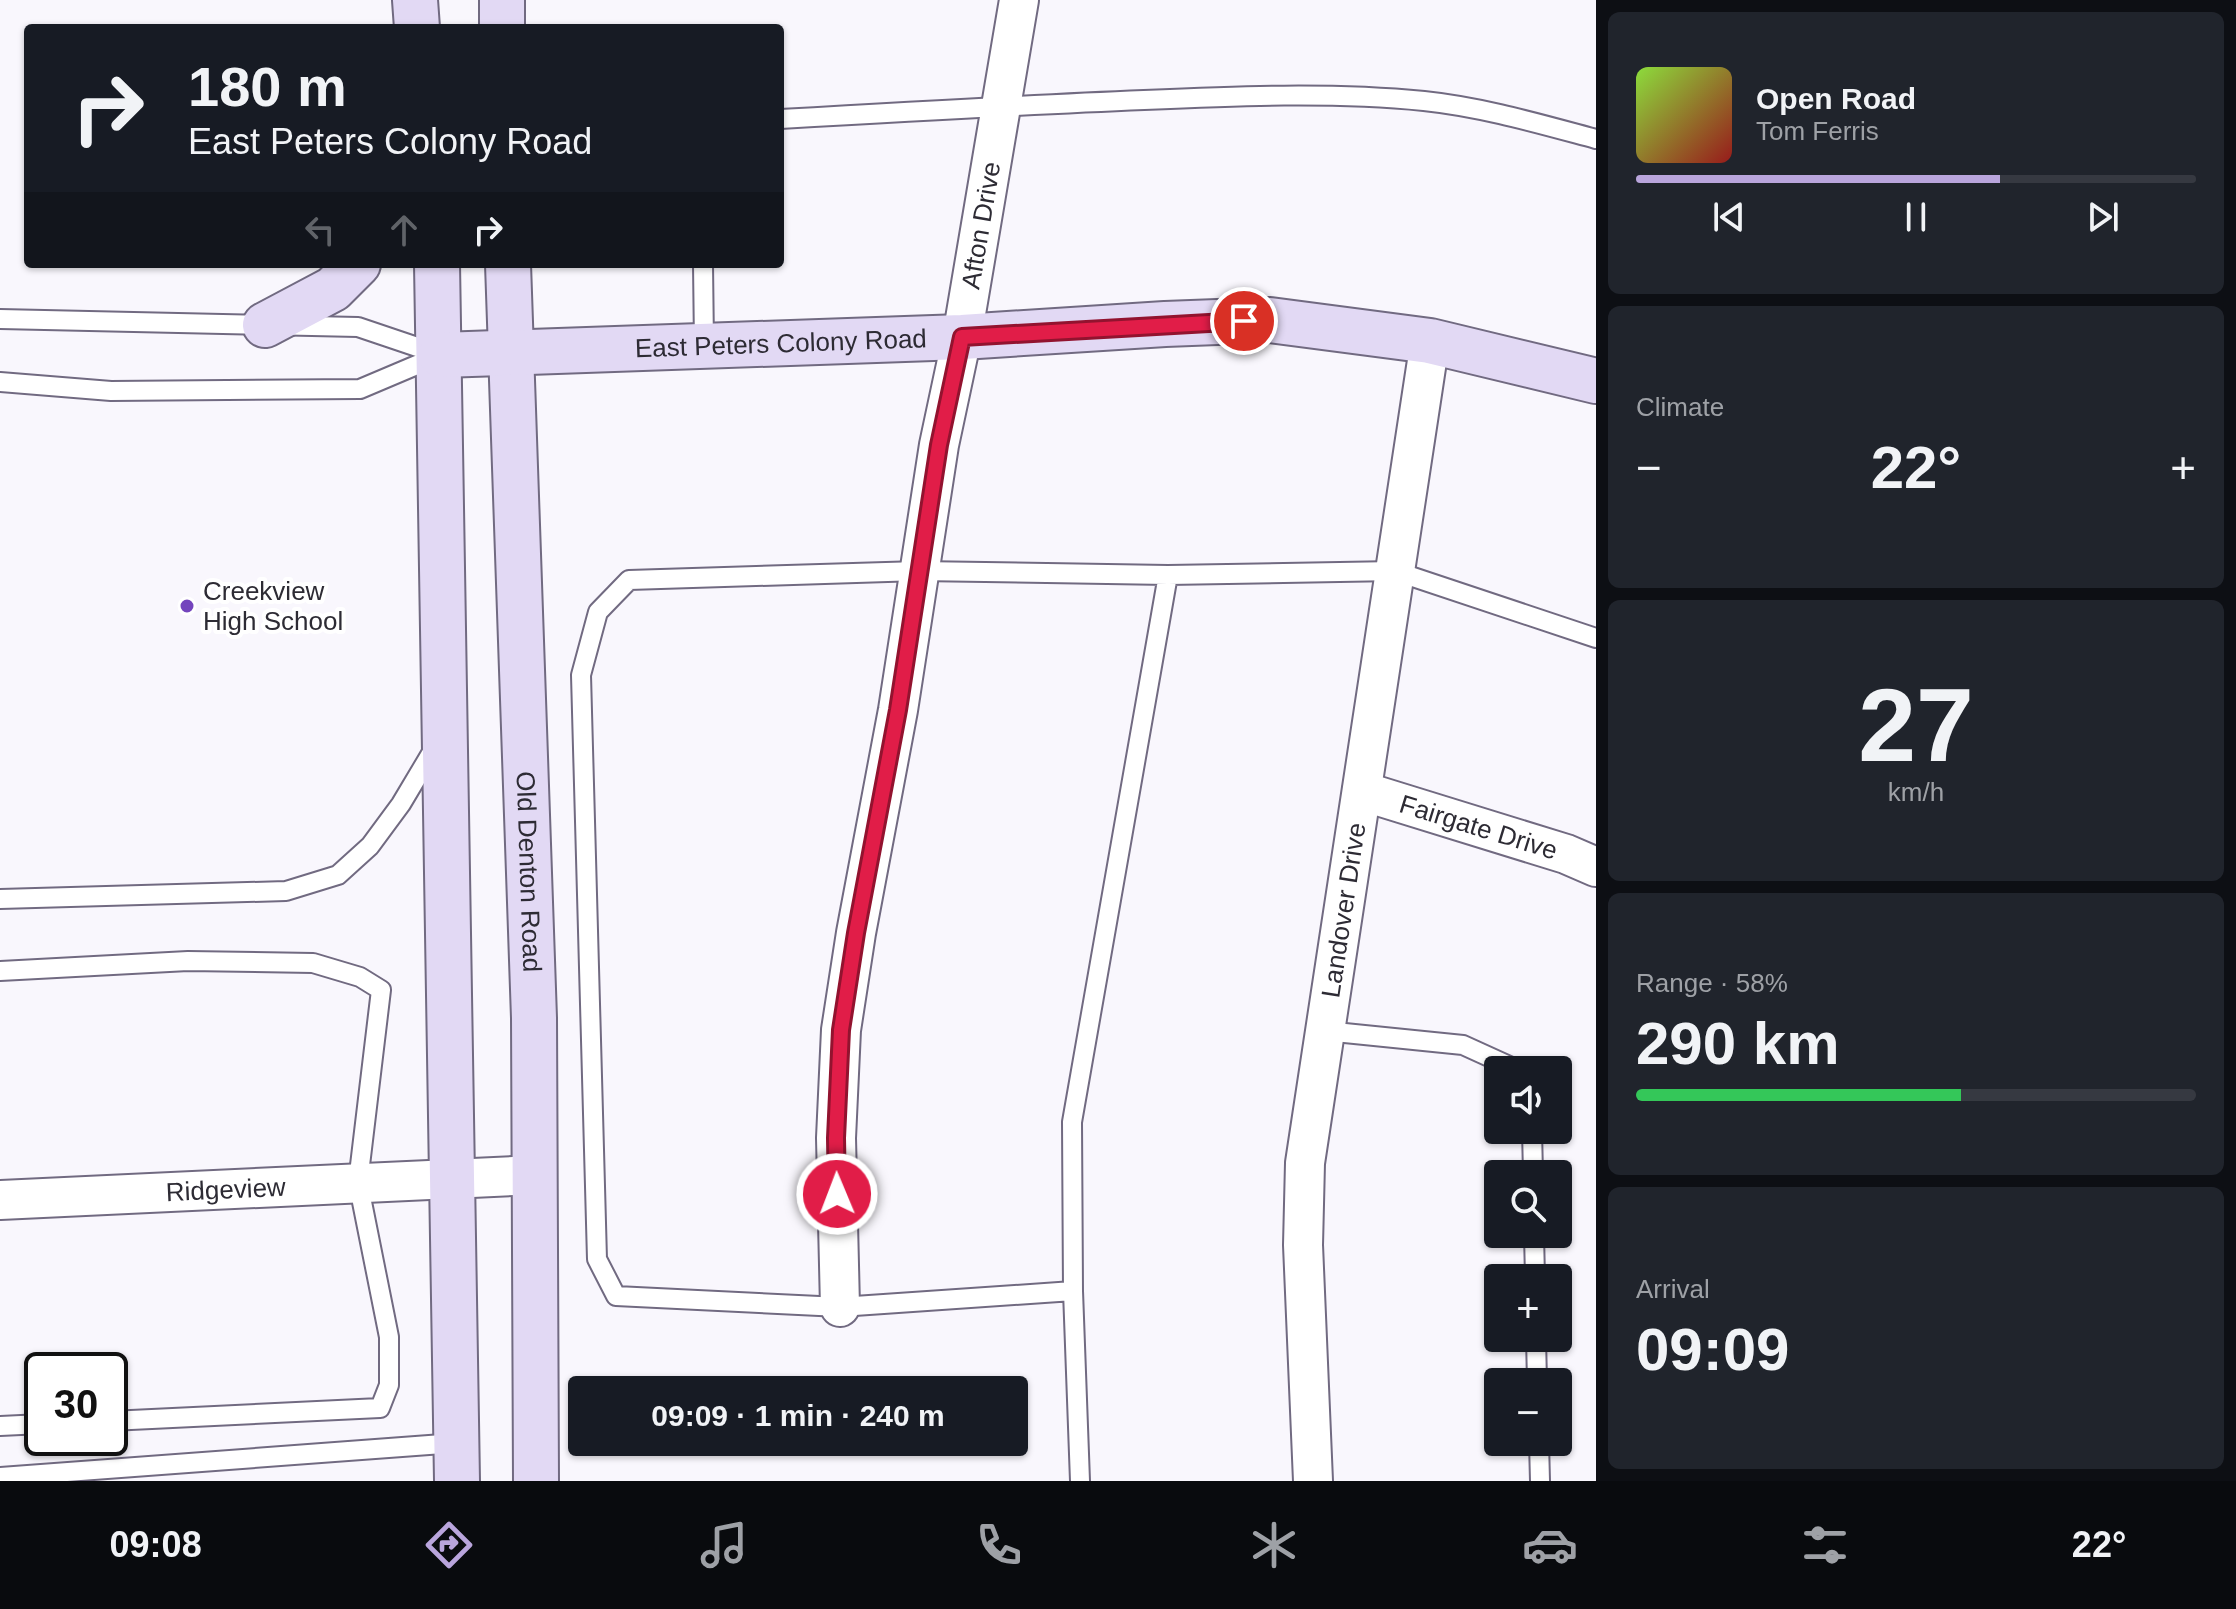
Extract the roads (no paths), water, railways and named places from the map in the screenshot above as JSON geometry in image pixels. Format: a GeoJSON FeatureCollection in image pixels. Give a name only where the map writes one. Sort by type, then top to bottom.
{"type":"FeatureCollection","features":[{"type":"Feature","properties":{"kind":"main road"},"geometry":{"type":"LineString","coordinates":[[502,0],[502,24]]}},
{"type":"Feature","properties":{"kind":"main road"},"geometry":{"type":"LineString","coordinates":[[265,325],[333,289],[354,268]]}},
{"type":"Feature","properties":{"kind":"main road"},"geometry":{"type":"LineString","coordinates":[[437,268],[457,1462]]}},
{"type":"Feature","properties":{"kind":"main road","name":"Old Denton Road"},"geometry":{"type":"LineString","coordinates":[[508,268],[533,989],[536,1481]]}},
{"type":"Feature","properties":{"kind":"main road","name":"East Peters Colony Road"},"geometry":{"type":"LineString","coordinates":[[441,355],[962,337],[1270,320],[1430,341],[1596,381]]}},
{"type":"Feature","properties":{"kind":"street","name":"Afton Drive"},"geometry":{"type":"LineString","coordinates":[[840,1307],[836,1138],[841,1030],[898,710],[939,445],[962,337],[1019,0]]}},
{"type":"Feature","properties":{"kind":"street","name":"Landover Drive"},"geometry":{"type":"LineString","coordinates":[[1313,1481],[1303,1245],[1305,1163],[1430,341]]}},
{"type":"Feature","properties":{"kind":"street","name":"Fairgate Drive"},"geometry":{"type":"LineString","coordinates":[[1362,791],[1566,854],[1596,867]]}},
{"type":"Feature","properties":{"kind":"street","name":"Ridgeview"},"geometry":{"type":"LineString","coordinates":[[0,1200],[535,1175]]}},
{"type":"Feature","properties":{"kind":"lane"},"geometry":{"type":"LineString","coordinates":[[784,119],[1001,105],[1327,96],[1426,101],[1522,119],[1596,139]]}},
{"type":"Feature","properties":{"kind":"lane"},"geometry":{"type":"LineString","coordinates":[[703,268],[705,346]]}},
{"type":"Feature","properties":{"kind":"lane"},"geometry":{"type":"LineString","coordinates":[[0,319],[358,327],[441,355]]}},
{"type":"Feature","properties":{"kind":"lane"},"geometry":{"type":"LineString","coordinates":[[0,382],[111,391],[360,389],[441,355]]}},
{"type":"Feature","properties":{"kind":"lane"},"geometry":{"type":"LineString","coordinates":[[1073,1291],[840,1307],[616,1296],[597,1259],[581,675],[598,612],[629,580],[919,571],[1168,575],[1395,571],[1596,638]]}},
{"type":"Feature","properties":{"kind":"lane"},"geometry":{"type":"LineString","coordinates":[[1080,1481],[1073,1291],[1072,1122],[1168,575]]}},
{"type":"Feature","properties":{"kind":"lane"},"geometry":{"type":"LineString","coordinates":[[0,899],[286,891],[338,875],[370,846],[401,804],[445,731]]}},
{"type":"Feature","properties":{"kind":"lane"},"geometry":{"type":"LineString","coordinates":[[0,971],[188,961],[313,963],[360,977],[381,990],[358,1182],[389,1337],[389,1385],[380,1408],[128,1420]]}},
{"type":"Feature","properties":{"kind":"lane"},"geometry":{"type":"LineString","coordinates":[[1325,1031],[1463,1045],[1487,1056]]}},
{"type":"Feature","properties":{"kind":"lane"},"geometry":{"type":"LineString","coordinates":[[0,1426],[24,1425]]}},
{"type":"Feature","properties":{"kind":"lane"},"geometry":{"type":"LineString","coordinates":[[1539,1456],[1540,1481]]}},
{"type":"Feature","properties":{"kind":"lane"},"geometry":{"type":"LineString","coordinates":[[0,1477],[457,1462]]}},
{"type":"Feature","properties":{"kind":"place","name":"Creekview High School"},"geometry":{"type":"Point","coordinates":[187,606]}}]}
